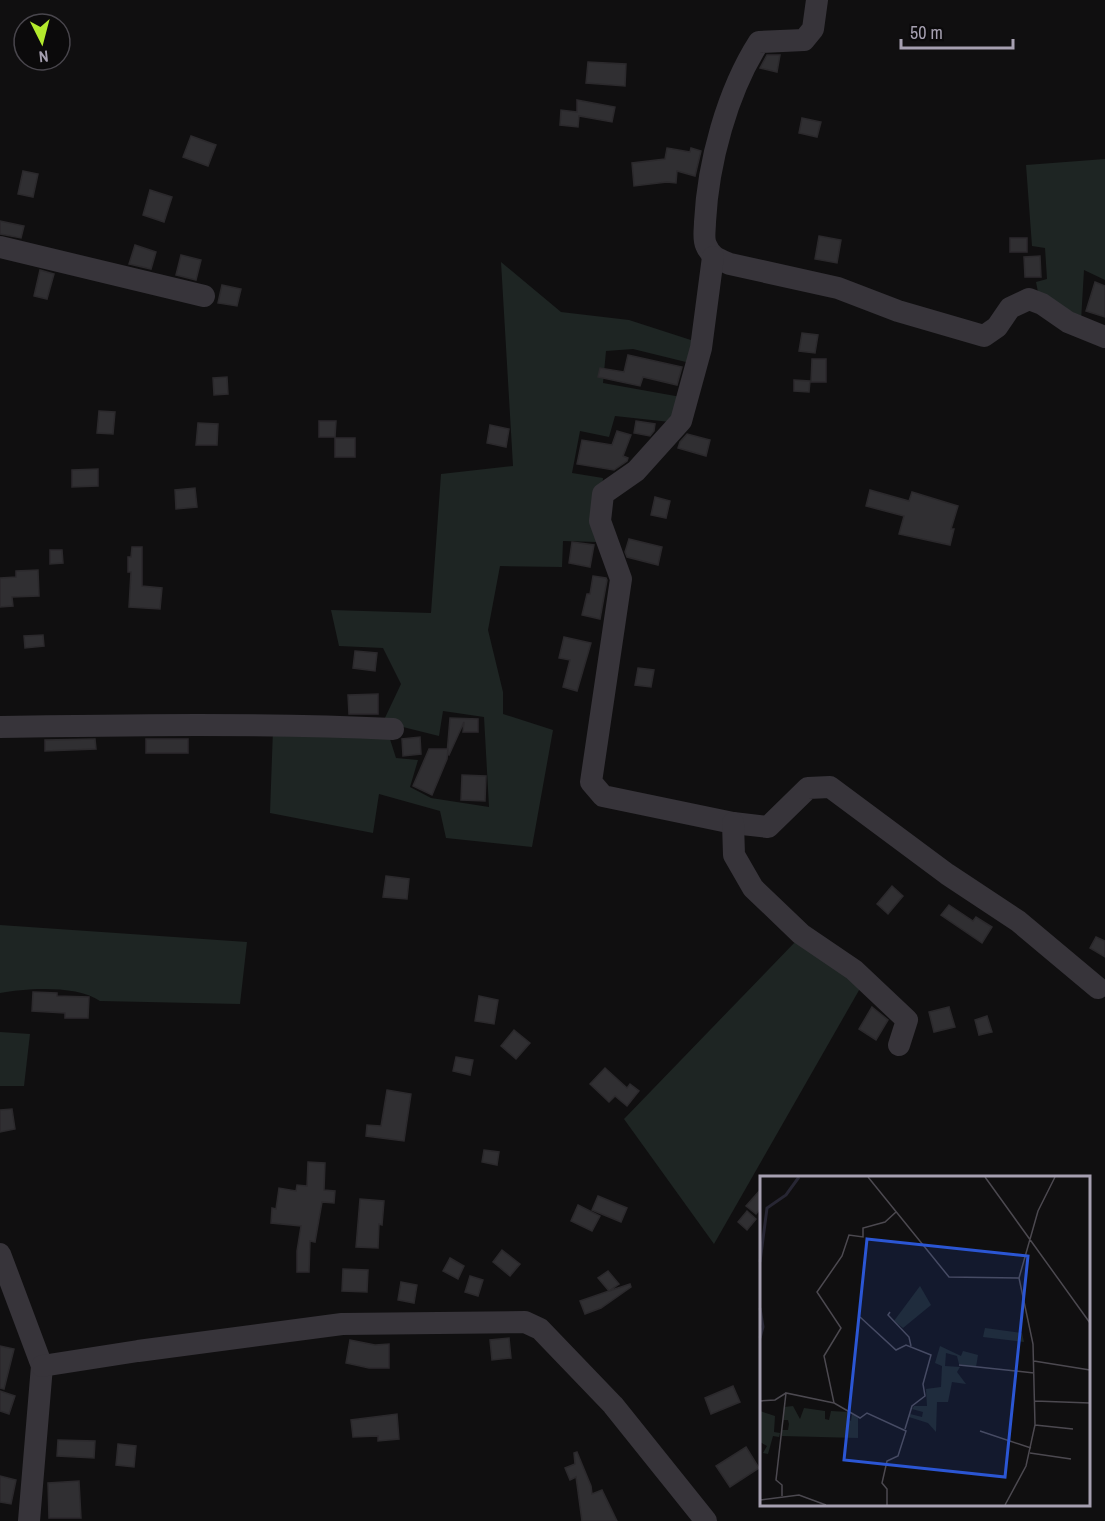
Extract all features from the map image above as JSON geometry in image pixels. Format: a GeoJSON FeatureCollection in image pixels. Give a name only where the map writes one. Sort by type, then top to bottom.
{"type":"FeatureCollection","features":[{"type":"Feature","properties":{"kind":"street"},"geometry":{"type":"LineString","coordinates":[[817,0],[813,29],[804,40],[759,42],[743,67],[723,125],[707,191],[705,243],[713,257],[700,348],[681,421],[636,471],[603,494],[600,521],[621,579],[591,782],[603,796],[733,824],[768,827],[808,788],[830,787],[947,874],[1018,921],[1098,988]]}},
{"type":"Feature","properties":{"kind":"street"},"geometry":{"type":"LineString","coordinates":[[0,247],[204,296]]}},
{"type":"Feature","properties":{"kind":"street"},"geometry":{"type":"LineString","coordinates":[[713,257],[730,264],[838,288],[898,311],[984,336],[997,327],[1010,308],[1029,299],[1042,304],[1068,322],[1105,337]]}},
{"type":"Feature","properties":{"kind":"street"},"geometry":{"type":"LineString","coordinates":[[0,727],[167,724],[304,725],[393,729]]}},
{"type":"Feature","properties":{"kind":"street"},"geometry":{"type":"LineString","coordinates":[[733,824],[734,855],[753,888],[801,934],[854,970],[907,1020],[898,1045]]}},
{"type":"Feature","properties":{"kind":"street"},"geometry":{"type":"LineString","coordinates":[[0,1254],[42,1366],[29,1521]]}},
{"type":"Feature","properties":{"kind":"street"},"geometry":{"type":"LineString","coordinates":[[42,1366],[342,1324],[525,1322],[540,1329],[613,1405],[706,1521]]}},
{"type":"Feature","properties":{"kind":"shaded area"},"geometry":{"type":"Polygon","coordinates":[[[1105,159],[1105,280],[1084,270],[1081,321],[1039,297],[1036,282],[1047,279],[1045,248],[1032,246],[1026,165],[1105,159]]]}},
{"type":"Feature","properties":{"kind":"shaded area"},"geometry":{"type":"Polygon","coordinates":[[[501,262],[561,312],[629,320],[694,341],[690,363],[633,349],[606,351],[603,383],[681,397],[670,422],[615,416],[609,437],[580,431],[572,473],[603,478],[597,542],[563,541],[562,567],[500,566],[488,630],[503,692],[503,714],[553,730],[532,847],[446,838],[440,811],[379,794],[373,833],[270,813],[273,729],[389,736],[396,758],[418,760],[410,787],[431,798],[489,807],[484,717],[443,711],[439,736],[383,722],[401,684],[383,648],[339,646],[331,610],[431,613],[441,474],[513,466],[501,262]]]}},
{"type":"Feature","properties":{"kind":"shaded area"},"geometry":{"type":"Polygon","coordinates":[[[0,925],[247,942],[240,1004],[100,1001],[78,992],[52,989],[0,993],[0,925]]]}},
{"type":"Feature","properties":{"kind":"shaded area"},"geometry":{"type":"Polygon","coordinates":[[[797,940],[862,985],[714,1244],[624,1119],[797,940]]]}},
{"type":"Feature","properties":{"kind":"shaded area"},"geometry":{"type":"Polygon","coordinates":[[[0,1032],[30,1034],[24,1086],[0,1086],[0,1032]]]}},
{"type":"Feature","properties":{"kind":"building"},"geometry":{"type":"Polygon","coordinates":[[[767,55],[780,55],[777,72],[760,68],[767,55]]]}},
{"type":"Feature","properties":{"kind":"building"},"geometry":{"type":"Polygon","coordinates":[[[588,62],[626,64],[625,86],[586,83],[588,62]]]}},
{"type":"Feature","properties":{"kind":"building"},"geometry":{"type":"Polygon","coordinates":[[[577,100],[615,107],[612,122],[579,116],[578,127],[560,125],[561,110],[577,112],[577,100]]]}},
{"type":"Feature","properties":{"kind":"building"},"geometry":{"type":"Polygon","coordinates":[[[802,118],[821,122],[817,137],[799,133],[802,118]]]}},
{"type":"Feature","properties":{"kind":"building"},"geometry":{"type":"Polygon","coordinates":[[[191,136],[216,145],[208,166],[183,157],[191,136]]]}},
{"type":"Feature","properties":{"kind":"building"},"geometry":{"type":"Polygon","coordinates":[[[667,148],[690,152],[691,148],[701,151],[695,176],[677,171],[676,183],[634,186],[632,163],[665,159],[667,148]]]}},
{"type":"Feature","properties":{"kind":"building"},"geometry":{"type":"Polygon","coordinates":[[[23,171],[38,174],[33,197],[18,194],[23,171]]]}},
{"type":"Feature","properties":{"kind":"building"},"geometry":{"type":"Polygon","coordinates":[[[150,190],[172,197],[164,222],[143,215],[150,190]]]}},
{"type":"Feature","properties":{"kind":"building"},"geometry":{"type":"Polygon","coordinates":[[[0,221],[24,226],[21,238],[0,234],[0,221]]]}},
{"type":"Feature","properties":{"kind":"building"},"geometry":{"type":"Polygon","coordinates":[[[819,236],[841,240],[837,263],[815,259],[819,236]]]}},
{"type":"Feature","properties":{"kind":"building"},"geometry":{"type":"Polygon","coordinates":[[[1010,238],[1027,238],[1027,252],[1010,252],[1010,238]]]}},
{"type":"Feature","properties":{"kind":"building"},"geometry":{"type":"Polygon","coordinates":[[[135,245],[156,252],[151,269],[129,264],[135,245]]]}},
{"type":"Feature","properties":{"kind":"building"},"geometry":{"type":"Polygon","coordinates":[[[181,255],[201,260],[196,280],[176,275],[181,255]]]}},
{"type":"Feature","properties":{"kind":"building"},"geometry":{"type":"Polygon","coordinates":[[[1040,256],[1041,277],[1025,277],[1024,257],[1040,256]]]}},
{"type":"Feature","properties":{"kind":"building"},"geometry":{"type":"Polygon","coordinates":[[[40,270],[54,274],[47,299],[34,296],[40,270]]]}},
{"type":"Feature","properties":{"kind":"building"},"geometry":{"type":"Polygon","coordinates":[[[1095,282],[1105,286],[1105,317],[1086,311],[1095,282]]]}},
{"type":"Feature","properties":{"kind":"building"},"geometry":{"type":"Polygon","coordinates":[[[222,285],[241,289],[237,306],[218,303],[222,285]]]}},
{"type":"Feature","properties":{"kind":"building"},"geometry":{"type":"Polygon","coordinates":[[[802,333],[818,335],[815,353],[799,351],[802,333]]]}},
{"type":"Feature","properties":{"kind":"building"},"geometry":{"type":"Polygon","coordinates":[[[628,355],[682,367],[677,385],[643,377],[640,386],[598,377],[600,368],[624,372],[628,355]]]}},
{"type":"Feature","properties":{"kind":"building"},"geometry":{"type":"Polygon","coordinates":[[[812,359],[826,359],[826,382],[811,382],[812,359]]]}},
{"type":"Feature","properties":{"kind":"building"},"geometry":{"type":"Polygon","coordinates":[[[227,377],[228,394],[214,395],[213,378],[227,377]]]}},
{"type":"Feature","properties":{"kind":"building"},"geometry":{"type":"Polygon","coordinates":[[[794,380],[810,381],[809,392],[794,391],[794,380]]]}},
{"type":"Feature","properties":{"kind":"building"},"geometry":{"type":"Polygon","coordinates":[[[99,411],[115,412],[113,434],[97,433],[99,411]]]}},
{"type":"Feature","properties":{"kind":"building"},"geometry":{"type":"Polygon","coordinates":[[[319,421],[336,421],[335,437],[319,437],[319,421]]]}},
{"type":"Feature","properties":{"kind":"building"},"geometry":{"type":"Polygon","coordinates":[[[636,421],[655,424],[654,431],[650,436],[634,433],[636,421]]]}},
{"type":"Feature","properties":{"kind":"building"},"geometry":{"type":"Polygon","coordinates":[[[198,423],[218,424],[217,445],[196,445],[198,423]]]}},
{"type":"Feature","properties":{"kind":"building"},"geometry":{"type":"Polygon","coordinates":[[[490,425],[509,429],[506,447],[487,443],[490,425]]]}},
{"type":"Feature","properties":{"kind":"building"},"geometry":{"type":"Polygon","coordinates":[[[617,431],[631,435],[623,456],[628,458],[627,461],[614,470],[577,464],[582,440],[612,445],[617,431]]]}},
{"type":"Feature","properties":{"kind":"building"},"geometry":{"type":"Polygon","coordinates":[[[687,434],[710,440],[706,456],[678,448],[687,434]]]}},
{"type":"Feature","properties":{"kind":"building"},"geometry":{"type":"Polygon","coordinates":[[[335,438],[355,438],[355,457],[335,457],[335,438]]]}},
{"type":"Feature","properties":{"kind":"building"},"geometry":{"type":"Polygon","coordinates":[[[98,469],[98,486],[72,487],[72,470],[98,469]]]}},
{"type":"Feature","properties":{"kind":"building"},"geometry":{"type":"Polygon","coordinates":[[[195,488],[197,507],[176,509],[175,490],[195,488]]]}},
{"type":"Feature","properties":{"kind":"building"},"geometry":{"type":"Polygon","coordinates":[[[870,490],[909,501],[912,492],[958,506],[951,529],[954,529],[950,545],[899,534],[904,516],[866,506],[870,490]]]}},
{"type":"Feature","properties":{"kind":"building"},"geometry":{"type":"Polygon","coordinates":[[[655,497],[670,501],[666,518],[651,515],[655,497]]]}},
{"type":"Feature","properties":{"kind":"building"},"geometry":{"type":"Polygon","coordinates":[[[629,539],[662,547],[658,565],[627,557],[625,552],[629,539]]]}},
{"type":"Feature","properties":{"kind":"building"},"geometry":{"type":"Polygon","coordinates":[[[572,542],[594,545],[590,567],[569,563],[572,542]]]}},
{"type":"Feature","properties":{"kind":"building"},"geometry":{"type":"Polygon","coordinates":[[[132,547],[142,547],[142,586],[162,588],[160,609],[129,607],[131,572],[128,572],[128,557],[131,557],[132,547]]]}},
{"type":"Feature","properties":{"kind":"building"},"geometry":{"type":"Polygon","coordinates":[[[50,550],[62,550],[63,563],[50,564],[50,550]]]}},
{"type":"Feature","properties":{"kind":"building"},"geometry":{"type":"Polygon","coordinates":[[[38,570],[39,596],[12,597],[13,606],[0,607],[0,578],[16,577],[16,571],[38,570]]]}},
{"type":"Feature","properties":{"kind":"building"},"geometry":{"type":"Polygon","coordinates":[[[593,576],[607,580],[600,619],[582,615],[587,594],[590,594],[593,576]]]}},
{"type":"Feature","properties":{"kind":"building"},"geometry":{"type":"Polygon","coordinates":[[[43,635],[44,646],[25,648],[24,636],[43,635]]]}},
{"type":"Feature","properties":{"kind":"building"},"geometry":{"type":"Polygon","coordinates":[[[564,637],[591,643],[577,691],[563,687],[570,660],[559,658],[564,637]]]}},
{"type":"Feature","properties":{"kind":"building"},"geometry":{"type":"Polygon","coordinates":[[[355,651],[377,653],[375,671],[353,668],[355,651]]]}},
{"type":"Feature","properties":{"kind":"building"},"geometry":{"type":"Polygon","coordinates":[[[638,668],[654,670],[651,687],[635,685],[638,668]]]}},
{"type":"Feature","properties":{"kind":"building"},"geometry":{"type":"Polygon","coordinates":[[[378,694],[378,714],[349,714],[348,695],[378,694]]]}},
{"type":"Feature","properties":{"kind":"building"},"geometry":{"type":"Polygon","coordinates":[[[450,718],[478,719],[478,732],[463,732],[464,722],[449,755],[447,754],[450,718]]]}},
{"type":"Feature","properties":{"kind":"building"},"geometry":{"type":"Polygon","coordinates":[[[420,737],[421,754],[403,756],[402,739],[420,737]]]}},
{"type":"Feature","properties":{"kind":"building"},"geometry":{"type":"Polygon","coordinates":[[[95,739],[96,749],[45,751],[45,740],[95,739]]]}},
{"type":"Feature","properties":{"kind":"building"},"geometry":{"type":"Polygon","coordinates":[[[146,739],[188,739],[188,753],[146,753],[146,739]]]}},
{"type":"Feature","properties":{"kind":"building"},"geometry":{"type":"Polygon","coordinates":[[[429,749],[448,749],[447,759],[432,795],[413,786],[429,749]]]}},
{"type":"Feature","properties":{"kind":"building"},"geometry":{"type":"Polygon","coordinates":[[[462,775],[486,776],[485,801],[461,800],[462,775]]]}},
{"type":"Feature","properties":{"kind":"building"},"geometry":{"type":"Polygon","coordinates":[[[386,876],[409,879],[407,899],[383,897],[386,876]]]}},
{"type":"Feature","properties":{"kind":"building"},"geometry":{"type":"Polygon","coordinates":[[[892,886],[903,896],[888,914],[877,904],[892,886]]]}},
{"type":"Feature","properties":{"kind":"building"},"geometry":{"type":"Polygon","coordinates":[[[949,905],[973,921],[976,917],[992,927],[982,943],[941,915],[949,905]]]}},
{"type":"Feature","properties":{"kind":"building"},"geometry":{"type":"Polygon","coordinates":[[[1096,937],[1105,941],[1105,957],[1090,948],[1096,937]]]}},
{"type":"Feature","properties":{"kind":"building"},"geometry":{"type":"Polygon","coordinates":[[[33,992],[57,993],[57,996],[89,997],[88,1018],[65,1018],[65,1013],[32,1011],[33,992]]]}},
{"type":"Feature","properties":{"kind":"building"},"geometry":{"type":"Polygon","coordinates":[[[479,996],[498,1000],[494,1024],[475,1021],[479,996]]]}},
{"type":"Feature","properties":{"kind":"building"},"geometry":{"type":"Polygon","coordinates":[[[872,1007],[888,1020],[876,1040],[859,1029],[872,1007]]]}},
{"type":"Feature","properties":{"kind":"building"},"geometry":{"type":"Polygon","coordinates":[[[949,1007],[955,1027],[934,1032],[929,1012],[949,1007]]]}},
{"type":"Feature","properties":{"kind":"building"},"geometry":{"type":"Polygon","coordinates":[[[987,1016],[992,1032],[979,1035],[975,1020],[987,1016]]]}},
{"type":"Feature","properties":{"kind":"building"},"geometry":{"type":"Polygon","coordinates":[[[514,1030],[530,1043],[516,1059],[501,1046],[514,1030]]]}},
{"type":"Feature","properties":{"kind":"building"},"geometry":{"type":"Polygon","coordinates":[[[456,1057],[473,1060],[470,1075],[453,1071],[456,1057]]]}},
{"type":"Feature","properties":{"kind":"building"},"geometry":{"type":"Polygon","coordinates":[[[605,1068],[627,1088],[630,1084],[639,1091],[627,1106],[615,1096],[609,1102],[590,1084],[605,1068]]]}},
{"type":"Feature","properties":{"kind":"building"},"geometry":{"type":"Polygon","coordinates":[[[387,1090],[411,1094],[404,1141],[366,1136],[367,1125],[381,1126],[387,1090]]]}},
{"type":"Feature","properties":{"kind":"building"},"geometry":{"type":"Polygon","coordinates":[[[12,1109],[15,1129],[0,1132],[0,1110],[12,1109]]]}},
{"type":"Feature","properties":{"kind":"building"},"geometry":{"type":"Polygon","coordinates":[[[484,1150],[499,1152],[497,1165],[482,1162],[484,1150]]]}},
{"type":"Feature","properties":{"kind":"building"},"geometry":{"type":"Polygon","coordinates":[[[308,1162],[325,1163],[324,1190],[335,1191],[334,1203],[322,1202],[315,1242],[310,1241],[309,1272],[297,1272],[297,1251],[301,1226],[271,1223],[272,1208],[276,1209],[279,1188],[296,1191],[297,1185],[307,1186],[308,1162]]]}},
{"type":"Feature","properties":{"kind":"building"},"geometry":{"type":"Polygon","coordinates":[[[760,1190],[760,1209],[756,1214],[746,1206],[760,1190]]]}},
{"type":"Feature","properties":{"kind":"building"},"geometry":{"type":"Polygon","coordinates":[[[598,1196],[627,1208],[621,1222],[592,1210],[598,1196]]]}},
{"type":"Feature","properties":{"kind":"building"},"geometry":{"type":"Polygon","coordinates":[[[360,1199],[384,1201],[382,1225],[379,1224],[378,1248],[356,1247],[360,1199]]]}},
{"type":"Feature","properties":{"kind":"building"},"geometry":{"type":"Polygon","coordinates":[[[578,1205],[600,1216],[592,1231],[571,1221],[578,1205]]]}},
{"type":"Feature","properties":{"kind":"building"},"geometry":{"type":"Polygon","coordinates":[[[747,1211],[756,1219],[747,1230],[738,1222],[747,1211]]]}},
{"type":"Feature","properties":{"kind":"building"},"geometry":{"type":"Polygon","coordinates":[[[502,1250],[520,1264],[510,1276],[493,1262],[502,1250]]]}},
{"type":"Feature","properties":{"kind":"building"},"geometry":{"type":"Polygon","coordinates":[[[450,1258],[464,1266],[458,1279],[443,1271],[450,1258]]]}},
{"type":"Feature","properties":{"kind":"building"},"geometry":{"type":"Polygon","coordinates":[[[343,1269],[368,1270],[367,1292],[342,1291],[343,1269]]]}},
{"type":"Feature","properties":{"kind":"building"},"geometry":{"type":"Polygon","coordinates":[[[608,1271],[619,1284],[609,1291],[598,1278],[608,1271]]]}},
{"type":"Feature","properties":{"kind":"building"},"geometry":{"type":"Polygon","coordinates":[[[470,1276],[483,1280],[478,1296],[465,1292],[470,1276]]]}},
{"type":"Feature","properties":{"kind":"building"},"geometry":{"type":"Polygon","coordinates":[[[401,1282],[417,1285],[414,1303],[398,1300],[401,1282]]]}},
{"type":"Feature","properties":{"kind":"building"},"geometry":{"type":"Polygon","coordinates":[[[630,1284],[631,1287],[601,1308],[585,1314],[580,1301],[630,1284]]]}},
{"type":"Feature","properties":{"kind":"building"},"geometry":{"type":"Polygon","coordinates":[[[509,1338],[511,1358],[492,1360],[490,1340],[509,1338]]]}},
{"type":"Feature","properties":{"kind":"building"},"geometry":{"type":"Polygon","coordinates":[[[350,1340],[375,1345],[389,1344],[389,1368],[369,1368],[346,1363],[350,1340]]]}},
{"type":"Feature","properties":{"kind":"building"},"geometry":{"type":"Polygon","coordinates":[[[0,1346],[14,1349],[4,1389],[0,1388],[0,1346]]]}},
{"type":"Feature","properties":{"kind":"building"},"geometry":{"type":"Polygon","coordinates":[[[733,1386],[740,1402],[711,1414],[705,1398],[733,1386]]]}},
{"type":"Feature","properties":{"kind":"building"},"geometry":{"type":"Polygon","coordinates":[[[0,1391],[15,1396],[9,1414],[0,1411],[0,1391]]]}},
{"type":"Feature","properties":{"kind":"building"},"geometry":{"type":"Polygon","coordinates":[[[397,1414],[399,1439],[378,1441],[378,1436],[353,1437],[351,1420],[397,1414]]]}},
{"type":"Feature","properties":{"kind":"building"},"geometry":{"type":"Polygon","coordinates":[[[58,1440],[95,1441],[94,1458],[57,1456],[58,1440]]]}},
{"type":"Feature","properties":{"kind":"building"},"geometry":{"type":"Polygon","coordinates":[[[118,1444],[136,1446],[134,1467],[116,1465],[118,1444]]]}},
{"type":"Feature","properties":{"kind":"building"},"geometry":{"type":"Polygon","coordinates":[[[746,1447],[759,1468],[730,1487],[716,1466],[746,1447]]]}},
{"type":"Feature","properties":{"kind":"building"},"geometry":{"type":"Polygon","coordinates":[[[577,1452],[592,1494],[602,1490],[617,1521],[582,1521],[576,1477],[570,1480],[565,1468],[575,1464],[574,1453],[577,1452]]]}},
{"type":"Feature","properties":{"kind":"building"},"geometry":{"type":"Polygon","coordinates":[[[0,1476],[16,1480],[11,1504],[0,1502],[0,1476]]]}},
{"type":"Feature","properties":{"kind":"building"},"geometry":{"type":"Polygon","coordinates":[[[79,1481],[81,1518],[49,1518],[48,1483],[79,1481]]]}}]}
